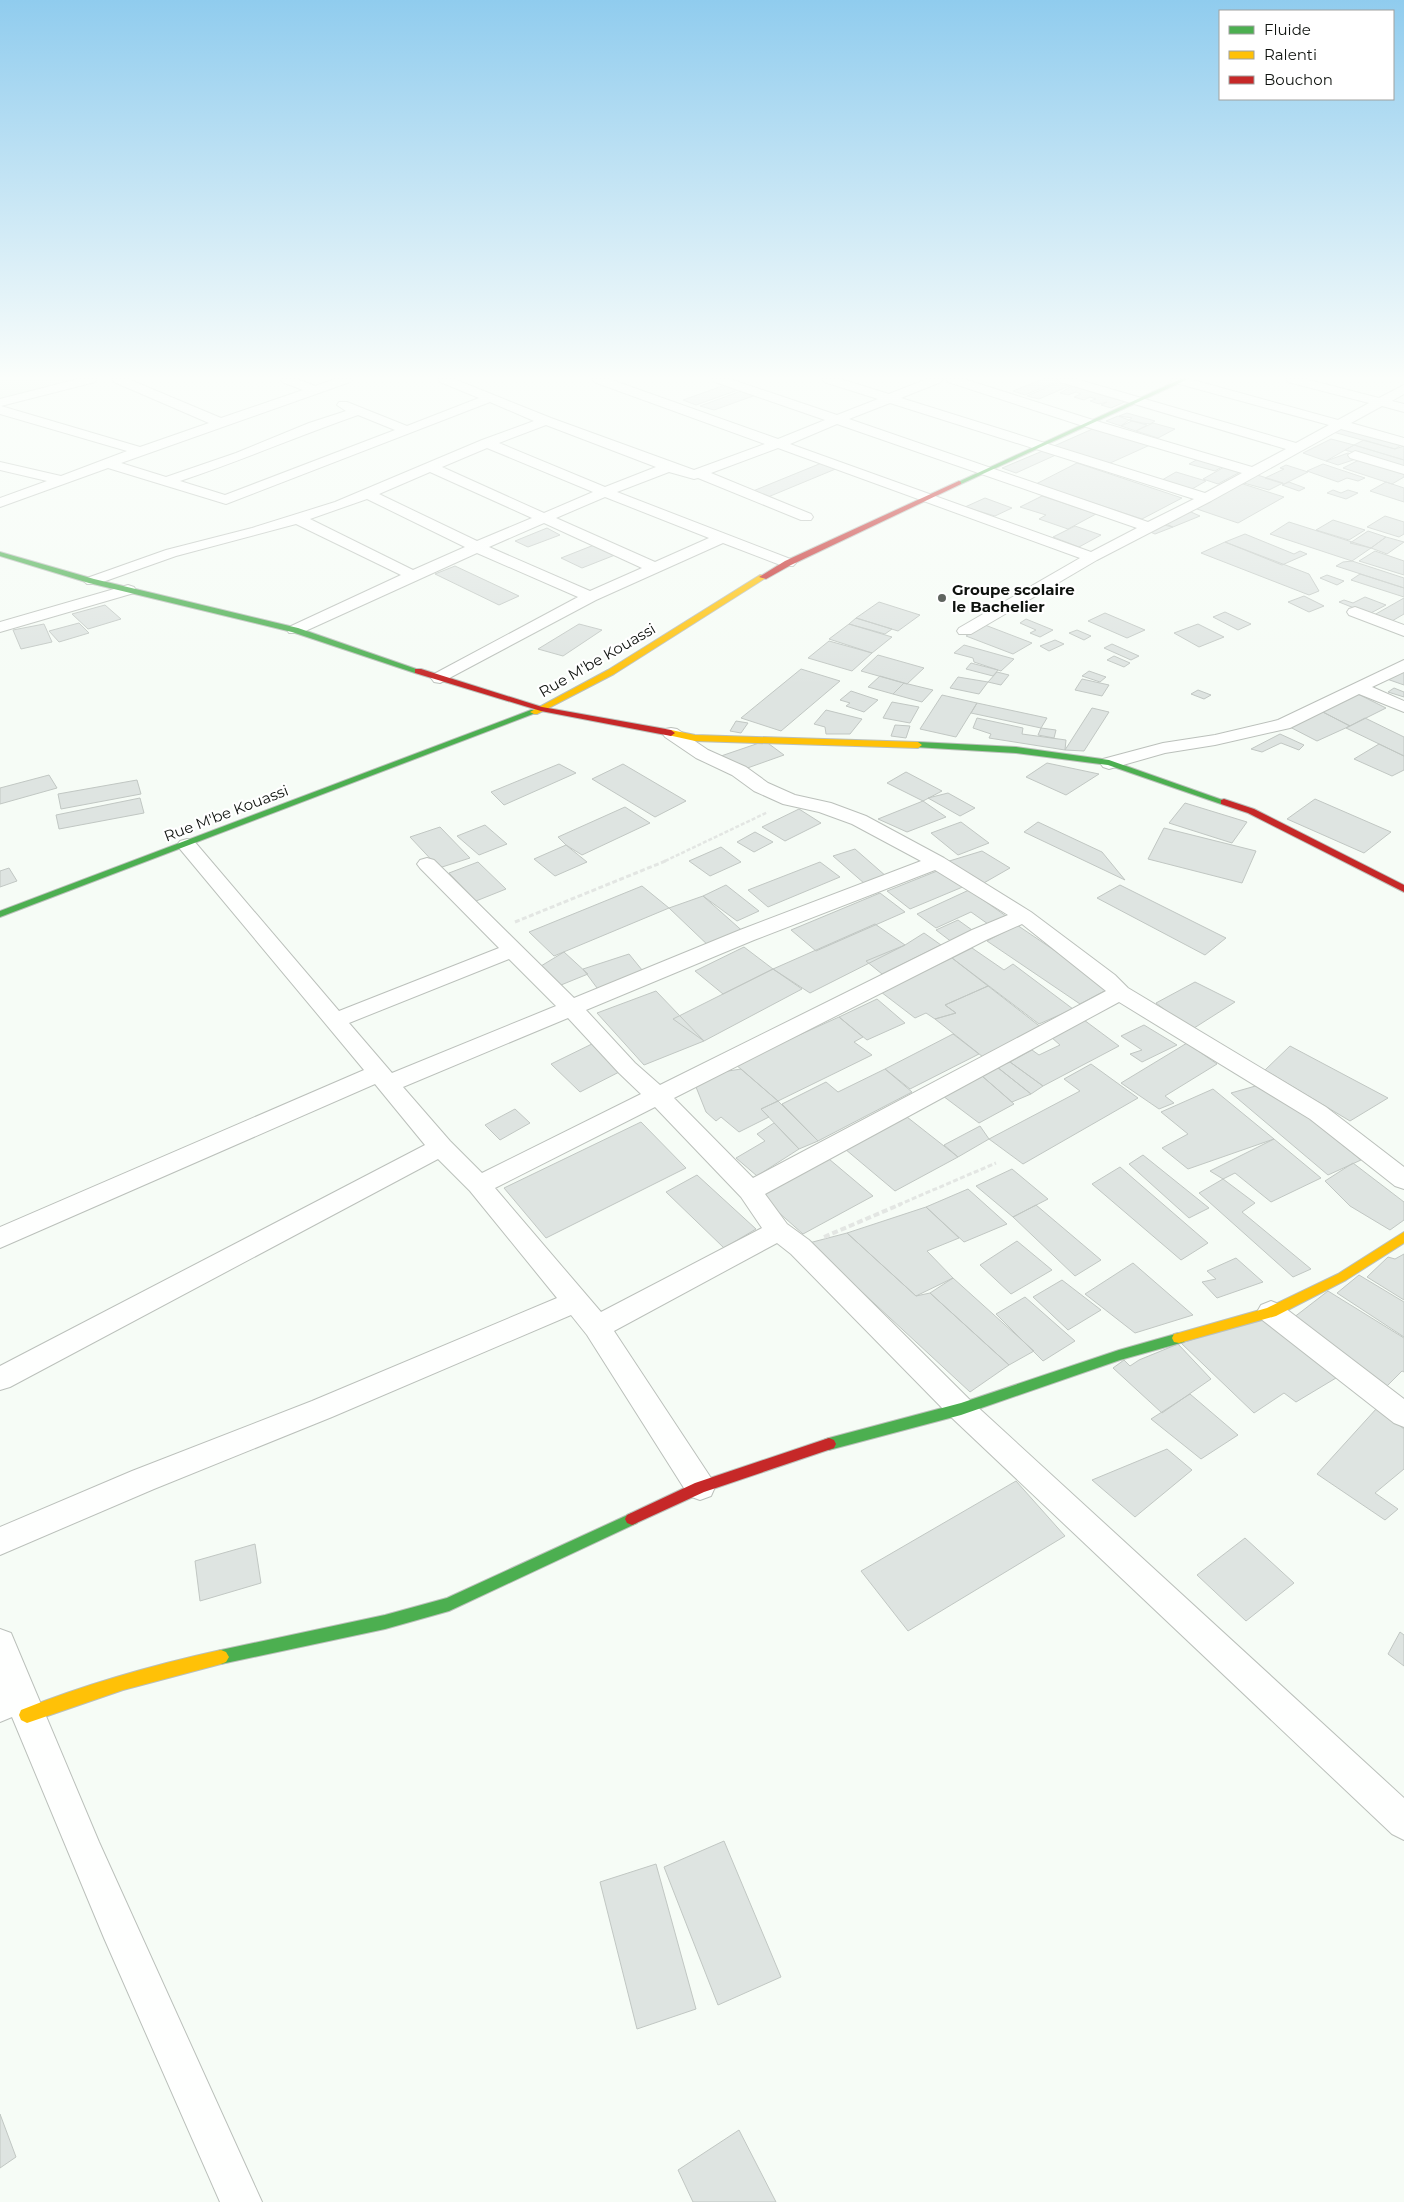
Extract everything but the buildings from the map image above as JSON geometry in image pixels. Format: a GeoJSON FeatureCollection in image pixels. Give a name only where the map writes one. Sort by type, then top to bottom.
{"type":"FeatureCollection","features":[{"type":"Feature","properties":{"kind":"street"},"geometry":{"type":"LineString","coordinates":[[0,503],[57,482]]}},
{"type":"Feature","properties":{"kind":"street"},"geometry":{"type":"LineString","coordinates":[[169,482],[226,500],[273,482]]}},
{"type":"Feature","properties":{"kind":"street"},"geometry":{"type":"LineString","coordinates":[[92,581],[171,553],[298,519],[340,505],[396,482]]}},
{"type":"Feature","properties":{"kind":"street"},"geometry":{"type":"LineString","coordinates":[[463,482],[655,568]]}},
{"type":"Feature","properties":{"kind":"street"},"geometry":{"type":"LineString","coordinates":[[580,482],[788,563]]}},
{"type":"Feature","properties":{"kind":"street"},"geometry":{"type":"LineString","coordinates":[[295,630],[412,575],[630,482]]}},
{"type":"Feature","properties":{"kind":"street"},"geometry":{"type":"LineString","coordinates":[[719,482],[806,517]]}},
{"type":"Feature","properties":{"kind":"street"},"geometry":{"type":"LineString","coordinates":[[885,482],[1092,556]]}},
{"type":"Feature","properties":{"kind":"street","name":"Rue M'be Kouassi"},"geometry":{"type":"LineString","coordinates":[[0,914],[541,709],[610,672],[735,593],[788,563],[963,482]]}},
{"type":"Feature","properties":{"kind":"street"},"geometry":{"type":"LineString","coordinates":[[1017,482],[1148,527]]}},
{"type":"Feature","properties":{"kind":"street"},"geometry":{"type":"LineString","coordinates":[[1153,482],[1206,498]]}},
{"type":"Feature","properties":{"kind":"street"},"geometry":{"type":"LineString","coordinates":[[965,631],[1092,556],[1236,482]]}},
{"type":"Feature","properties":{"kind":"street"},"geometry":{"type":"LineString","coordinates":[[367,494],[477,547],[590,597]]}},
{"type":"Feature","properties":{"kind":"street"},"geometry":{"type":"LineString","coordinates":[[298,519],[412,575]]}},
{"type":"Feature","properties":{"kind":"street"},"geometry":{"type":"LineString","coordinates":[[440,678],[590,597],[722,538]]}},
{"type":"Feature","properties":{"kind":"street"},"geometry":{"type":"LineString","coordinates":[[0,554],[92,581],[295,630],[541,709],[694,738],[866,744],[943,744],[1016,750],[1109,763],[1251,811],[1404,889]]}},
{"type":"Feature","properties":{"kind":"street"},"geometry":{"type":"LineString","coordinates":[[0,627],[128,590]]}},
{"type":"Feature","properties":{"kind":"street"},"geometry":{"type":"LineString","coordinates":[[1355,612],[1404,631]]}},
{"type":"Feature","properties":{"kind":"street"},"geometry":{"type":"LineString","coordinates":[[1109,763],[1163,748],[1215,740],[1284,724],[1404,664]]}},
{"type":"Feature","properties":{"kind":"street"},"geometry":{"type":"LineString","coordinates":[[1358,688],[1404,707]]}},
{"type":"Feature","properties":{"kind":"street"},"geometry":{"type":"LineString","coordinates":[[671,733],[702,754],[739,771],[761,788],[790,800],[824,807],[860,820],[936,862],[1024,916],[1107,980],[1120,993],[1318,1113],[1404,1180]]}},
{"type":"Feature","properties":{"kind":"street"},"geometry":{"type":"LineString","coordinates":[[186,845],[441,1147],[479,1185],[598,1327],[700,1487]]}},
{"type":"Feature","properties":{"kind":"street"},"geometry":{"type":"LineString","coordinates":[[0,1238],[383,1078],[571,1008],[936,862]]}},
{"type":"Feature","properties":{"kind":"street"},"geometry":{"type":"LineString","coordinates":[[427,864],[750,1191],[789,1239],[962,1409],[1404,1822]]}},
{"type":"Feature","properties":{"kind":"street"},"geometry":{"type":"LineString","coordinates":[[479,1185],[979,935],[1024,916]]}},
{"type":"Feature","properties":{"kind":"street"},"geometry":{"type":"LineString","coordinates":[[334,1021],[512,950]]}},
{"type":"Feature","properties":{"kind":"street"},"geometry":{"type":"LineString","coordinates":[[750,1191],[1120,993]]}},
{"type":"Feature","properties":{"kind":"street"},"geometry":{"type":"LineString","coordinates":[[0,1379],[441,1147]]}},
{"type":"Feature","properties":{"kind":"street"},"geometry":{"type":"LineString","coordinates":[[16,1705],[87,1692],[166,1668],[385,1622],[449,1604],[700,1487],[845,1438],[962,1409],[1119,1355],[1271,1312],[1342,1277],[1404,1236]]}},
{"type":"Feature","properties":{"kind":"street"},"geometry":{"type":"LineString","coordinates":[[598,1327],[789,1239]]}},
{"type":"Feature","properties":{"kind":"street"},"geometry":{"type":"LineString","coordinates":[[0,1541],[577,1301]]}},
{"type":"Feature","properties":{"kind":"street"},"geometry":{"type":"LineString","coordinates":[[1271,1312],[1404,1416]]}},
{"type":"Feature","properties":{"kind":"street"},"geometry":{"type":"LineString","coordinates":[[0,1644],[16,1705],[241,2202]]}},
{"type":"Feature","properties":{"kind":"path"},"geometry":{"type":"LineString","coordinates":[[494,930],[570,902],[649,869],[719,837],[790,800]]}},
{"type":"Feature","properties":{"kind":"path"},"geometry":{"type":"LineString","coordinates":[[789,1239],[996,1163]]}},
{"type":"Feature","properties":{"kind":"traffic: fast"},"geometry":{"type":"LineString","coordinates":[[0,554],[92,581],[295,630],[418,671]]}},
{"type":"Feature","properties":{"kind":"traffic: fast"},"geometry":{"type":"LineString","coordinates":[[0,914],[534,712]]}},
{"type":"Feature","properties":{"kind":"traffic: fast"},"geometry":{"type":"LineString","coordinates":[[918,745],[1016,750],[1109,763],[1224,802]]}},
{"type":"Feature","properties":{"kind":"traffic: fast"},"geometry":{"type":"LineString","coordinates":[[829,1444],[961,1409],[1119,1355],[1179,1338]]}},
{"type":"Feature","properties":{"kind":"traffic: fast"},"geometry":{"type":"LineString","coordinates":[[221,1657],[385,1622],[449,1604],[632,1519]]}},
{"type":"Feature","properties":{"kind":"traffic: slow"},"geometry":{"type":"LineString","coordinates":[[534,712],[611,672],[763,577]]}},
{"type":"Feature","properties":{"kind":"traffic: slow"},"geometry":{"type":"LineString","coordinates":[[671,733],[695,738],[918,745]]}},
{"type":"Feature","properties":{"kind":"traffic: slow"},"geometry":{"type":"LineString","coordinates":[[1179,1338],[1271,1312],[1342,1277],[1404,1237]]}},
{"type":"Feature","properties":{"kind":"traffic: slow"},"geometry":{"type":"LineString","coordinates":[[27,1715],[123,1682],[221,1657]]}},
{"type":"Feature","properties":{"kind":"traffic: jam"},"geometry":{"type":"LineString","coordinates":[[763,577],[788,563],[959,483]]}},
{"type":"Feature","properties":{"kind":"traffic: jam"},"geometry":{"type":"LineString","coordinates":[[418,671],[541,709],[671,733]]}},
{"type":"Feature","properties":{"kind":"traffic: jam"},"geometry":{"type":"LineString","coordinates":[[1224,802],[1251,811],[1404,889]]}},
{"type":"Feature","properties":{"kind":"traffic: jam"},"geometry":{"type":"LineString","coordinates":[[632,1519],[700,1487],[829,1444]]}},
{"type":"Feature","properties":{"kind":"place","name":"Groupe scolaire le Bachelier"},"geometry":{"type":"Point","coordinates":[942,598]}}]}
